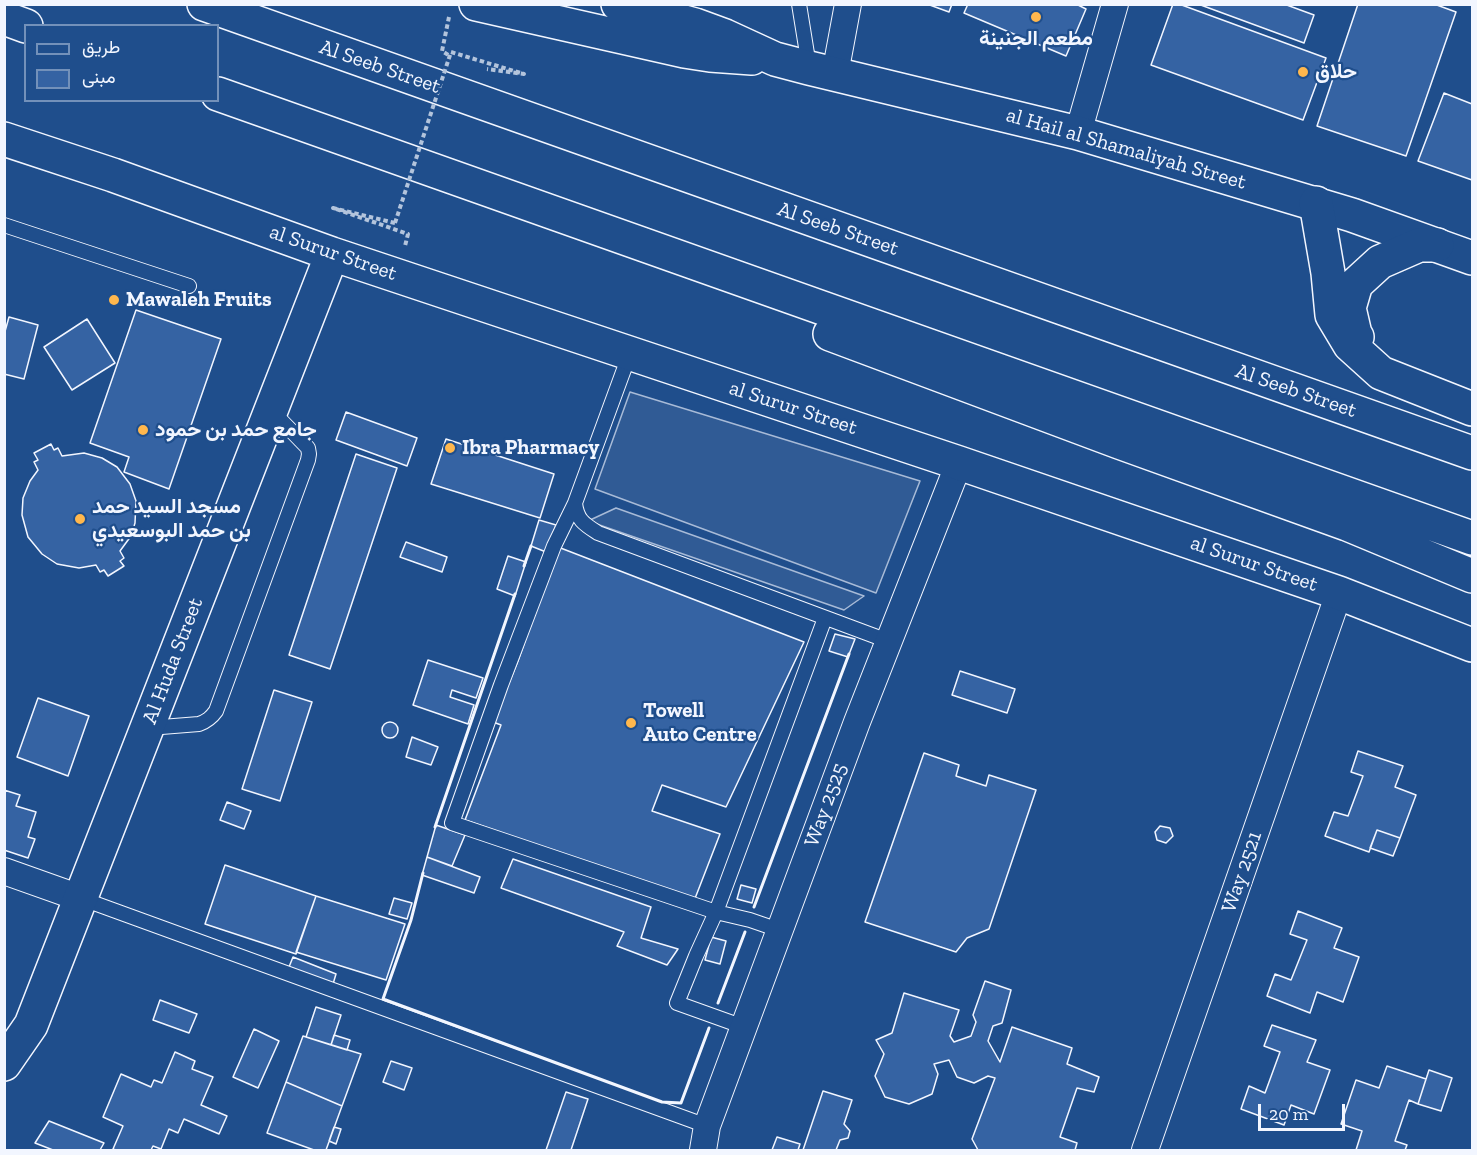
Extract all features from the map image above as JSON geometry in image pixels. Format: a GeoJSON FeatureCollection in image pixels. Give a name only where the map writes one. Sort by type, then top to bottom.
{"type":"FeatureCollection","features":[{"type":"Feature","properties":{"kind":"main road","name":"Al Seeb Street"},"geometry":{"type":"LineString","coordinates":[[204,4],[1473,453]]}},
{"type":"Feature","properties":{"kind":"main road","name":"al Hail al Shamaliyah Street"},"geometry":{"type":"LineString","coordinates":[[621,5],[694,25],[725,36],[775,59],[1078,132],[1352,214],[1473,258]]}},
{"type":"Feature","properties":{"kind":"main road","name":"al Hail al Shamaliyah Street"},"geometry":{"type":"LineString","coordinates":[[463,10],[684,51],[775,59]]}},
{"type":"Feature","properties":{"kind":"main road"},"geometry":{"type":"LineString","coordinates":[[4,18],[24,25]]}},
{"type":"Feature","properties":{"kind":"main road"},"geometry":{"type":"LineString","coordinates":[[219,94],[1473,538]]}},
{"type":"Feature","properties":{"kind":"main road","name":"al Surur Street"},"geometry":{"type":"LineString","coordinates":[[4,121],[25,129],[113,174]]}},
{"type":"Feature","properties":{"kind":"main road","name":"al Surur Street"},"geometry":{"type":"LineString","coordinates":[[4,139],[113,174],[332,254],[959,463],[1339,593],[1473,645]]}},
{"type":"Feature","properties":{"kind":"main road"},"geometry":{"type":"LineString","coordinates":[[480,186],[612,251],[1108,438],[1347,524],[1473,576]]}},
{"type":"Feature","properties":{"kind":"main road"},"geometry":{"type":"LineString","coordinates":[[1316,203],[1328,273],[1332,315],[1350,345],[1381,373],[1473,409]]}},
{"type":"Feature","properties":{"kind":"main road"},"geometry":{"type":"LineString","coordinates":[[1381,373],[1355,334],[1349,308],[1356,284],[1380,262],[1419,245],[1437,245]]}},
{"type":"Feature","properties":{"kind":"main road","name":"Al Huda Street"},"geometry":{"type":"LineString","coordinates":[[4,1064],[31,1025],[332,254]]}},
{"type":"Feature","properties":{"kind":"street"},"geometry":{"type":"LineString","coordinates":[[822,71],[848,4]]}},
{"type":"Feature","properties":{"kind":"street"},"geometry":{"type":"LineString","coordinates":[[1078,132],[1115,4]]}},
{"type":"Feature","properties":{"kind":"street","name":"Way 2525"},"geometry":{"type":"LineString","coordinates":[[705,1138],[856,722],[959,463]]}},
{"type":"Feature","properties":{"kind":"street","name":"Way 2521"},"geometry":{"type":"LineString","coordinates":[[1145,1150],[1339,593]]}},
{"type":"Feature","properties":{"kind":"street"},"geometry":{"type":"LineString","coordinates":[[4,871],[80,898]]}},
{"type":"Feature","properties":{"kind":"lane"},"geometry":{"type":"LineString","coordinates":[[800,4],[822,71]]}},
{"type":"Feature","properties":{"kind":"lane"},"geometry":{"type":"LineString","coordinates":[[4,225],[189,286]]}},
{"type":"Feature","properties":{"kind":"lane"},"geometry":{"type":"LineString","coordinates":[[630,353],[575,503],[554,546],[501,685],[452,823],[716,912],[779,930]]}},
{"type":"Feature","properties":{"kind":"lane"},"geometry":{"type":"LineString","coordinates":[[147,728],[199,724],[206,722],[216,711],[308,460],[308,448],[271,410]]}},
{"type":"Feature","properties":{"kind":"lane"},"geometry":{"type":"LineString","coordinates":[[575,503],[576,512],[583,523],[598,533],[888,641]]}},
{"type":"Feature","properties":{"kind":"lane"},"geometry":{"type":"LineString","coordinates":[[744,1027],[677,1003],[716,912],[825,618]]}},
{"type":"Feature","properties":{"kind":"lane"},"geometry":{"type":"LineString","coordinates":[[80,898],[705,1138]]}},
{"type":"Feature","properties":{"kind":"path"},"geometry":{"type":"LineString","coordinates":[[456,61],[442,51],[463,10]]}},
{"type":"Feature","properties":{"kind":"path"},"geometry":{"type":"LineString","coordinates":[[408,234],[333,208],[395,223],[451,52],[524,74],[484,69]]}},
{"type":"Feature","properties":{"kind":"shaded area"},"geometry":{"type":"Polygon","coordinates":[[[630,392],[920,481],[876,593],[595,489],[630,392]]]}},
{"type":"Feature","properties":{"kind":"shaded area"},"geometry":{"type":"Polygon","coordinates":[[[616,508],[864,596],[844,610],[588,521],[616,508]]]}},
{"type":"Feature","properties":{"kind":"building"},"geometry":{"type":"Polygon","coordinates":[[[927,4],[952,4],[949,12],[927,4]]]}},
{"type":"Feature","properties":{"kind":"building"},"geometry":{"type":"Polygon","coordinates":[[[968,4],[1076,4],[1086,9],[1066,56],[964,13],[968,4]]]}},
{"type":"Feature","properties":{"kind":"building"},"geometry":{"type":"Polygon","coordinates":[[[1173,4],[1179,4],[1326,58],[1303,120],[1151,65],[1173,4]]]}},
{"type":"Feature","properties":{"kind":"building"},"geometry":{"type":"Polygon","coordinates":[[[1198,4],[1284,4],[1314,15],[1304,43],[1198,4]]]}},
{"type":"Feature","properties":{"kind":"building"},"geometry":{"type":"Polygon","coordinates":[[[1358,4],[1434,4],[1456,12],[1406,156],[1317,126],[1358,4]]]}},
{"type":"Feature","properties":{"kind":"building"},"geometry":{"type":"Polygon","coordinates":[[[1444,93],[1472,104],[1472,180],[1418,161],[1444,93]]]}},
{"type":"Feature","properties":{"kind":"building"},"geometry":{"type":"Polygon","coordinates":[[[136,310],[221,339],[169,489],[124,472],[129,457],[90,443],[136,310]]]}},
{"type":"Feature","properties":{"kind":"building"},"geometry":{"type":"Polygon","coordinates":[[[9,317],[38,325],[24,379],[4,374],[4,335],[9,317]]]}},
{"type":"Feature","properties":{"kind":"building"},"geometry":{"type":"Polygon","coordinates":[[[87,319],[115,363],[72,390],[44,347],[87,319]]]}},
{"type":"Feature","properties":{"kind":"building"},"geometry":{"type":"Polygon","coordinates":[[[346,412],[417,438],[407,466],[336,440],[346,412]]]}},
{"type":"Feature","properties":{"kind":"building"},"geometry":{"type":"Polygon","coordinates":[[[446,439],[554,474],[540,518],[431,484],[446,439]]]}},
{"type":"Feature","properties":{"kind":"building"},"geometry":{"type":"Polygon","coordinates":[[[51,444],[54,450],[58,448],[62,456],[84,453],[102,458],[117,467],[130,484],[136,501],[135,523],[131,536],[120,551],[124,558],[120,561],[124,566],[108,576],[104,570],[100,572],[96,565],[79,568],[57,564],[42,554],[28,537],[22,515],[23,498],[30,481],[38,470],[34,462],[38,460],[34,453],[51,444]]]}},
{"type":"Feature","properties":{"kind":"building"},"geometry":{"type":"Polygon","coordinates":[[[356,454],[397,468],[330,669],[289,655],[356,454]]]}},
{"type":"Feature","properties":{"kind":"building"},"geometry":{"type":"Polygon","coordinates":[[[539,520],[556,525],[546,552],[531,546],[539,520]]]}},
{"type":"Feature","properties":{"kind":"building"},"geometry":{"type":"Polygon","coordinates":[[[406,542],[447,557],[442,572],[400,557],[406,542]]]}},
{"type":"Feature","properties":{"kind":"building","name":"Towell Auto Centre"},"geometry":{"type":"Polygon","coordinates":[[[558,547],[804,642],[726,807],[662,785],[652,811],[720,834],[694,901],[465,820],[501,725],[493,722],[518,661],[558,547]]]}},
{"type":"Feature","properties":{"kind":"building"},"geometry":{"type":"Polygon","coordinates":[[[508,556],[526,562],[515,596],[497,589],[508,556]]]}},
{"type":"Feature","properties":{"kind":"building"},"geometry":{"type":"Polygon","coordinates":[[[835,634],[855,639],[848,657],[829,651],[835,634]]]}},
{"type":"Feature","properties":{"kind":"building"},"geometry":{"type":"Polygon","coordinates":[[[428,660],[483,678],[476,698],[452,690],[450,697],[474,705],[468,724],[413,705],[428,660]]]}},
{"type":"Feature","properties":{"kind":"building"},"geometry":{"type":"Polygon","coordinates":[[[960,671],[1015,689],[1007,713],[952,695],[960,671]]]}},
{"type":"Feature","properties":{"kind":"building"},"geometry":{"type":"Polygon","coordinates":[[[274,690],[312,702],[280,801],[242,789],[274,690]]]}},
{"type":"Feature","properties":{"kind":"building"},"geometry":{"type":"Polygon","coordinates":[[[38,698],[89,716],[68,776],[17,757],[38,698]]]}},
{"type":"Feature","properties":{"kind":"building"},"geometry":{"type":"Polygon","coordinates":[[[390,722],[396,724],[398,730],[396,736],[390,738],[384,736],[382,730],[384,724],[390,722]]]}},
{"type":"Feature","properties":{"kind":"building"},"geometry":{"type":"Polygon","coordinates":[[[412,737],[438,747],[431,765],[406,757],[412,737]]]}},
{"type":"Feature","properties":{"kind":"building"},"geometry":{"type":"Polygon","coordinates":[[[1358,751],[1403,766],[1395,787],[1416,795],[1400,838],[1377,830],[1369,852],[1325,836],[1334,812],[1348,816],[1363,776],[1351,772],[1358,751]]]}},
{"type":"Feature","properties":{"kind":"building"},"geometry":{"type":"Polygon","coordinates":[[[924,753],[959,765],[956,776],[986,786],[989,775],[1036,790],[989,929],[967,938],[956,952],[865,922],[924,753]]]}},
{"type":"Feature","properties":{"kind":"building"},"geometry":{"type":"Polygon","coordinates":[[[4,790],[20,795],[16,806],[36,812],[28,837],[35,839],[28,858],[4,850],[4,790]]]}},
{"type":"Feature","properties":{"kind":"building"},"geometry":{"type":"Polygon","coordinates":[[[227,802],[251,811],[244,829],[220,820],[227,802]]]}},
{"type":"Feature","properties":{"kind":"building"},"geometry":{"type":"Polygon","coordinates":[[[436,825],[465,835],[452,866],[427,857],[436,825]]]}},
{"type":"Feature","properties":{"kind":"building"},"geometry":{"type":"Polygon","coordinates":[[[1160,826],[1170,828],[1173,836],[1166,843],[1157,840],[1155,832],[1160,826]]]}},
{"type":"Feature","properties":{"kind":"building"},"geometry":{"type":"Polygon","coordinates":[[[1377,830],[1400,838],[1393,856],[1370,848],[1377,830]]]}},
{"type":"Feature","properties":{"kind":"building"},"geometry":{"type":"Polygon","coordinates":[[[427,857],[480,877],[474,893],[422,875],[427,857]]]}},
{"type":"Feature","properties":{"kind":"building"},"geometry":{"type":"Polygon","coordinates":[[[513,859],[651,907],[641,938],[678,949],[667,965],[617,946],[624,932],[501,888],[513,859]]]}},
{"type":"Feature","properties":{"kind":"building"},"geometry":{"type":"Polygon","coordinates":[[[225,865],[316,896],[296,954],[205,924],[225,865]]]}},
{"type":"Feature","properties":{"kind":"building"},"geometry":{"type":"Polygon","coordinates":[[[741,885],[756,889],[752,903],[737,899],[741,885]]]}},
{"type":"Feature","properties":{"kind":"building"},"geometry":{"type":"Polygon","coordinates":[[[316,896],[405,924],[386,980],[296,952],[316,896]]]}},
{"type":"Feature","properties":{"kind":"building"},"geometry":{"type":"Polygon","coordinates":[[[394,898],[412,903],[407,919],[389,914],[394,898]]]}},
{"type":"Feature","properties":{"kind":"building"},"geometry":{"type":"Polygon","coordinates":[[[1298,911],[1342,928],[1334,948],[1359,957],[1343,1002],[1317,992],[1310,1013],[1267,996],[1275,974],[1291,980],[1307,940],[1290,934],[1298,911]]]}},
{"type":"Feature","properties":{"kind":"building"},"geometry":{"type":"Polygon","coordinates":[[[711,937],[726,941],[720,964],[705,960],[711,937]]]}},
{"type":"Feature","properties":{"kind":"building"},"geometry":{"type":"Polygon","coordinates":[[[293,957],[336,974],[333,984],[289,967],[293,957]]]}},
{"type":"Feature","properties":{"kind":"building"},"geometry":{"type":"Polygon","coordinates":[[[985,981],[1011,990],[1002,1023],[993,1026],[988,1041],[1000,1062],[1012,1027],[1072,1048],[1067,1064],[1099,1077],[1094,1092],[1077,1088],[1060,1137],[1077,1143],[1075,1150],[978,1150],[972,1139],[995,1078],[988,1076],[974,1083],[957,1077],[949,1060],[934,1064],[938,1074],[932,1094],[909,1104],[885,1097],[875,1076],[884,1054],[876,1040],[892,1033],[904,993],[959,1010],[950,1036],[954,1042],[971,1036],[976,1022],[973,1015],[985,981]]]}},
{"type":"Feature","properties":{"kind":"building"},"geometry":{"type":"Polygon","coordinates":[[[160,1000],[197,1014],[189,1033],[153,1020],[160,1000]]]}},
{"type":"Feature","properties":{"kind":"building"},"geometry":{"type":"Polygon","coordinates":[[[316,1007],[341,1015],[331,1045],[306,1037],[316,1007]]]}},
{"type":"Feature","properties":{"kind":"building"},"geometry":{"type":"Polygon","coordinates":[[[1272,1025],[1316,1040],[1307,1062],[1330,1070],[1314,1114],[1291,1105],[1284,1125],[1241,1109],[1249,1086],[1265,1093],[1280,1052],[1264,1046],[1272,1025]]]}},
{"type":"Feature","properties":{"kind":"building"},"geometry":{"type":"Polygon","coordinates":[[[254,1029],[279,1041],[258,1088],[233,1077],[254,1029]]]}},
{"type":"Feature","properties":{"kind":"building"},"geometry":{"type":"Polygon","coordinates":[[[334,1035],[350,1040],[347,1050],[331,1045],[334,1035]]]}},
{"type":"Feature","properties":{"kind":"building"},"geometry":{"type":"Polygon","coordinates":[[[303,1036],[361,1054],[342,1106],[286,1082],[303,1036]]]}},
{"type":"Feature","properties":{"kind":"building"},"geometry":{"type":"Polygon","coordinates":[[[175,1052],[195,1061],[192,1069],[213,1077],[201,1105],[227,1116],[219,1134],[184,1119],[178,1133],[169,1129],[161,1149],[153,1146],[151,1150],[113,1149],[123,1126],[103,1117],[121,1074],[151,1087],[154,1080],[162,1083],[175,1052]]]}},
{"type":"Feature","properties":{"kind":"building"},"geometry":{"type":"Polygon","coordinates":[[[391,1061],[412,1068],[404,1090],[383,1082],[391,1061]]]}},
{"type":"Feature","properties":{"kind":"building"},"geometry":{"type":"Polygon","coordinates":[[[1387,1066],[1426,1079],[1418,1104],[1409,1100],[1395,1141],[1407,1145],[1405,1150],[1356,1150],[1362,1131],[1341,1124],[1356,1080],[1379,1088],[1387,1066]]]}},
{"type":"Feature","properties":{"kind":"building"},"geometry":{"type":"Polygon","coordinates":[[[1429,1070],[1452,1078],[1441,1111],[1418,1104],[1429,1070]]]}},
{"type":"Feature","properties":{"kind":"building"},"geometry":{"type":"Polygon","coordinates":[[[286,1082],[342,1106],[326,1150],[314,1150],[267,1133],[286,1082]]]}},
{"type":"Feature","properties":{"kind":"building"},"geometry":{"type":"Polygon","coordinates":[[[823,1091],[852,1100],[844,1124],[850,1131],[848,1138],[840,1140],[836,1150],[803,1150],[823,1091]]]}},
{"type":"Feature","properties":{"kind":"building"},"geometry":{"type":"Polygon","coordinates":[[[566,1092],[588,1099],[571,1150],[546,1150],[566,1092]]]}},
{"type":"Feature","properties":{"kind":"building"},"geometry":{"type":"Polygon","coordinates":[[[49,1121],[104,1143],[100,1150],[53,1150],[35,1143],[49,1121]]]}},
{"type":"Feature","properties":{"kind":"building"},"geometry":{"type":"Polygon","coordinates":[[[334,1127],[341,1129],[336,1144],[329,1141],[334,1127]]]}},
{"type":"Feature","properties":{"kind":"building"},"geometry":{"type":"Polygon","coordinates":[[[777,1137],[800,1144],[798,1150],[772,1150],[777,1137]]]}},
{"type":"Feature","properties":{"kind":"wall"},"geometry":{"type":"LineString","coordinates":[[524,566],[531,546]]}},
{"type":"Feature","properties":{"kind":"wall"},"geometry":{"type":"LineString","coordinates":[[435,827],[515,594]]}},
{"type":"Feature","properties":{"kind":"wall"},"geometry":{"type":"LineString","coordinates":[[754,907],[849,654]]}},
{"type":"Feature","properties":{"kind":"wall"},"geometry":{"type":"LineString","coordinates":[[423,873],[411,920],[383,999],[662,1102],[681,1103],[709,1028]]}},
{"type":"Feature","properties":{"kind":"wall"},"geometry":{"type":"LineString","coordinates":[[718,1003],[745,932]]}},
{"type":"Feature","properties":{"kind":"place","name":"مطعم الجنينة"},"geometry":{"type":"Point","coordinates":[1036,17]}},
{"type":"Feature","properties":{"kind":"place","name":"حلاق"},"geometry":{"type":"Point","coordinates":[1303,72]}},
{"type":"Feature","properties":{"kind":"place","name":"Mawaleh Fruits"},"geometry":{"type":"Point","coordinates":[114,300]}},
{"type":"Feature","properties":{"kind":"place","name":"جامع حمد بن حمود"},"geometry":{"type":"Point","coordinates":[143,430]}},
{"type":"Feature","properties":{"kind":"place","name":"Ibra Pharmacy"},"geometry":{"type":"Point","coordinates":[450,448]}},
{"type":"Feature","properties":{"kind":"place","name":"مسجد السيد حمد بن حمد البوسعيدي"},"geometry":{"type":"Point","coordinates":[80,519]}},
{"type":"Feature","properties":{"kind":"place","name":"Towell Auto Centre"},"geometry":{"type":"Point","coordinates":[631,723]}}]}
